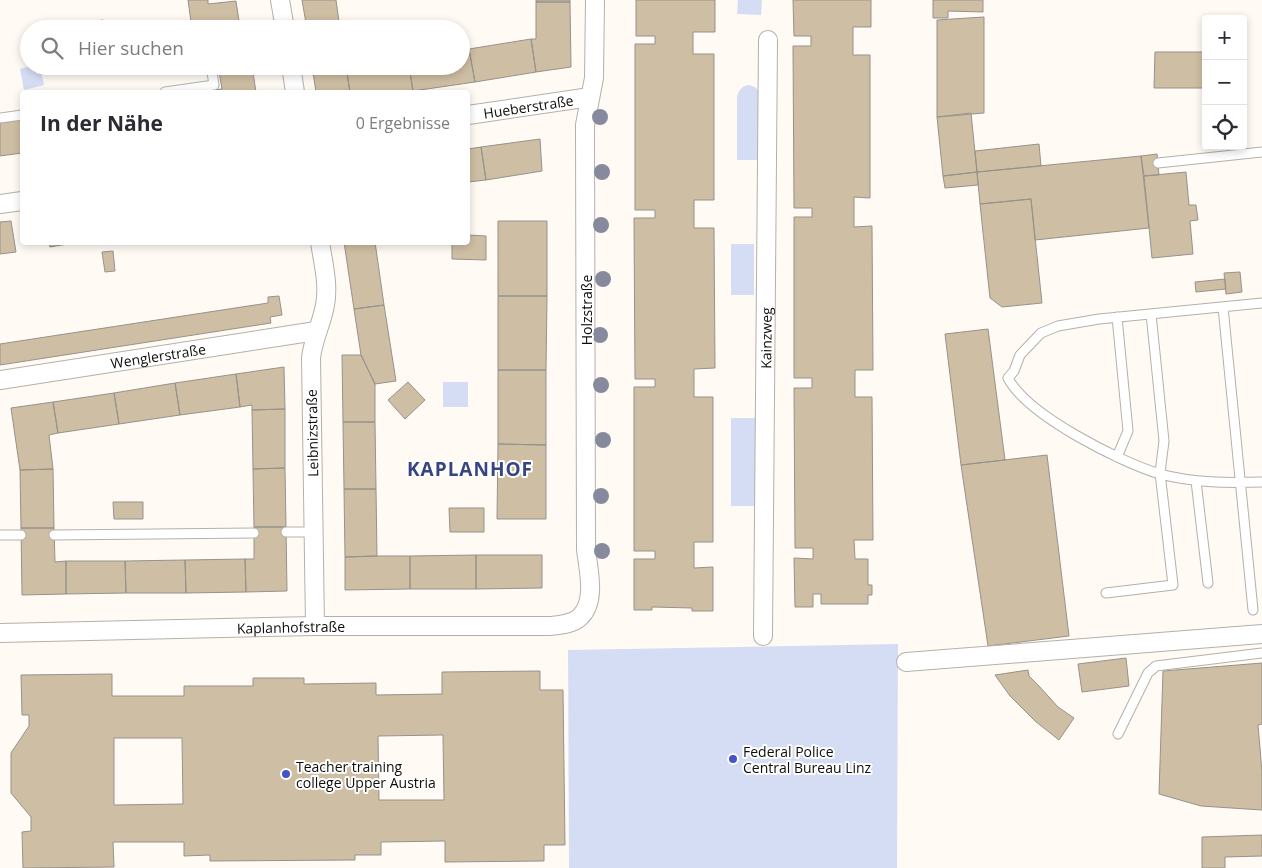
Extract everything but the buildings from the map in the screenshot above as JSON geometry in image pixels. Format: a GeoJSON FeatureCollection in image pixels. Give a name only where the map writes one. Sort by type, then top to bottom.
{"type":"FeatureCollection","features":[{"type":"Feature","properties":{"kind":"street"},"geometry":{"type":"LineString","coordinates":[[280,0],[283,20]]}},
{"type":"Feature","properties":{"kind":"street","name":"Holzstraße"},"geometry":{"type":"LineString","coordinates":[[580,617],[587,606],[590,589],[586,549],[585,125],[594,78],[594,0]]}},
{"type":"Feature","properties":{"kind":"street","name":"Kainzweg"},"geometry":{"type":"LineString","coordinates":[[763,636],[768,40]]}},
{"type":"Feature","properties":{"kind":"street"},"geometry":{"type":"LineString","coordinates":[[292,75],[295,90]]}},
{"type":"Feature","properties":{"kind":"street","name":"Hueberstraße"},"geometry":{"type":"LineString","coordinates":[[470,115],[590,97]]}},
{"type":"Feature","properties":{"kind":"street"},"geometry":{"type":"LineString","coordinates":[[0,204],[20,201]]}},
{"type":"Feature","properties":{"kind":"street","name":"Leibnizstraße"},"geometry":{"type":"LineString","coordinates":[[315,626],[311,358],[312,343],[325,307],[326,294],[320,245]]}},
{"type":"Feature","properties":{"kind":"street","name":"Wenglerstraße"},"geometry":{"type":"LineString","coordinates":[[0,380],[316,330]]}},
{"type":"Feature","properties":{"kind":"street","name":"Kaplanhofstraße"},"geometry":{"type":"LineString","coordinates":[[0,633],[315,626],[550,626],[568,624],[580,617]]}},
{"type":"Feature","properties":{"kind":"street"},"geometry":{"type":"LineString","coordinates":[[906,662],[1262,634]]}},
{"type":"Feature","properties":{"kind":"lane"},"geometry":{"type":"LineString","coordinates":[[179,90],[214,85],[212,75]]}},
{"type":"Feature","properties":{"kind":"lane"},"geometry":{"type":"LineString","coordinates":[[0,118],[20,115]]}},
{"type":"Feature","properties":{"kind":"lane"},"geometry":{"type":"LineString","coordinates":[[1158,163],[1262,152]]}},
{"type":"Feature","properties":{"kind":"lane"},"geometry":{"type":"LineString","coordinates":[[1262,303],[1117,317],[1058,326],[1041,333],[1020,355],[1014,370],[1008,378],[1013,388],[1031,406],[1063,428],[1117,457],[1160,473],[1196,481],[1262,482]]}},
{"type":"Feature","properties":{"kind":"lane"},"geometry":{"type":"LineString","coordinates":[[1223,307],[1252,610]]}},
{"type":"Feature","properties":{"kind":"lane"},"geometry":{"type":"LineString","coordinates":[[1106,592],[1173,585],[1160,473],[1164,441],[1151,314]]}},
{"type":"Feature","properties":{"kind":"lane"},"geometry":{"type":"LineString","coordinates":[[1117,317],[1128,431],[1117,457]]}},
{"type":"Feature","properties":{"kind":"lane"},"geometry":{"type":"LineString","coordinates":[[1196,481],[1208,583]]}},
{"type":"Feature","properties":{"kind":"lane"},"geometry":{"type":"LineString","coordinates":[[286,532],[313,532]]}},
{"type":"Feature","properties":{"kind":"lane"},"geometry":{"type":"LineString","coordinates":[[54,534],[254,533]]}},
{"type":"Feature","properties":{"kind":"lane"},"geometry":{"type":"LineString","coordinates":[[0,535],[21,535]]}},
{"type":"Feature","properties":{"kind":"lane"},"geometry":{"type":"LineString","coordinates":[[1118,734],[1148,673],[1156,666],[1262,653]]}},
{"type":"Feature","properties":{"kind":"shaded area"},"geometry":{"type":"Polygon","coordinates":[[[738,0],[762,0],[761,15],[737,14],[738,0]]]}},
{"type":"Feature","properties":{"kind":"shaded area"},"geometry":{"type":"Polygon","coordinates":[[[21,75],[42,75],[44,85],[24,90],[21,75]]]}},
{"type":"Feature","properties":{"kind":"shaded area"},"geometry":{"type":"Polygon","coordinates":[[[744,86],[755,87],[760,92],[761,160],[737,160],[737,97],[744,86]]]}},
{"type":"Feature","properties":{"kind":"shaded area"},"geometry":{"type":"Polygon","coordinates":[[[731,244],[754,244],[754,295],[731,295],[731,244]]]}},
{"type":"Feature","properties":{"kind":"shaded area"},"geometry":{"type":"Polygon","coordinates":[[[443,382],[468,382],[468,407],[443,407],[443,382]]]}},
{"type":"Feature","properties":{"kind":"shaded area"},"geometry":{"type":"Polygon","coordinates":[[[731,418],[755,418],[755,506],[731,506],[731,418]]]}},
{"type":"Feature","properties":{"kind":"shaded area","name":"Federal Police Central Bureau Linz"},"geometry":{"type":"Polygon","coordinates":[[[898,644],[897,868],[569,868],[568,650],[898,644]]]}},
{"type":"Feature","properties":{"kind":"place","name":"Federal Police Central Bureau Linz"},"geometry":{"type":"Point","coordinates":[733,759]}},
{"type":"Feature","properties":{"kind":"place","name":"Teacher training college Upper Austria"},"geometry":{"type":"Point","coordinates":[286,774]}},
{"type":"Feature","properties":{"kind":"district","name":"KAPLANHOF"},"geometry":{"type":"Point","coordinates":[470,469]}}]}
